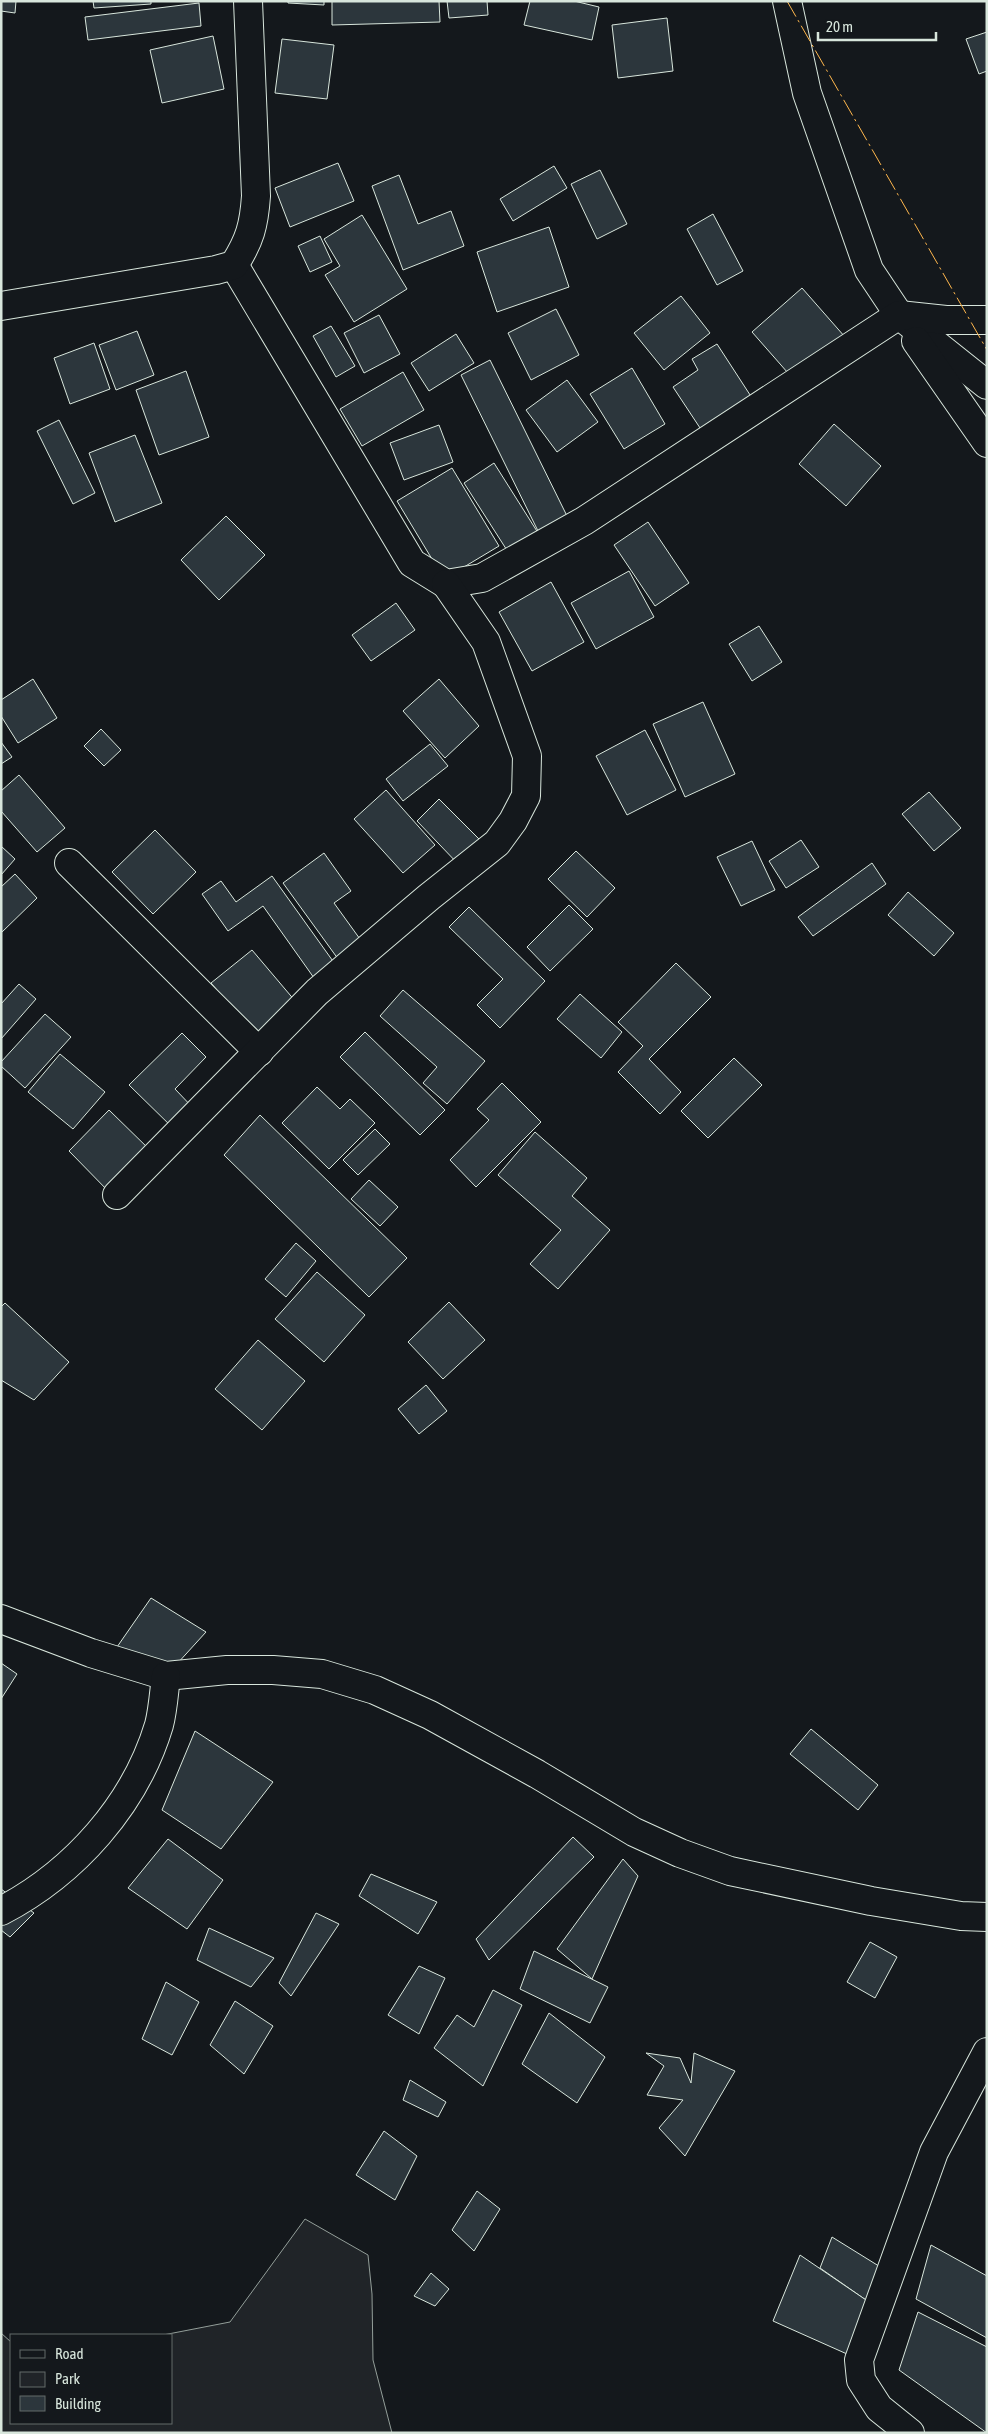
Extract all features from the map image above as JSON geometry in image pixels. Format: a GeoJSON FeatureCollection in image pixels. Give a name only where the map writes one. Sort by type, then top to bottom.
{"type":"FeatureCollection","features":[{"type":"Feature","properties":{"kind":"street"},"geometry":{"type":"LineString","coordinates":[[1,306],[216,270],[234,265],[245,248],[254,225],[256,196],[248,1]]}},
{"type":"Feature","properties":{"kind":"street"},"geometry":{"type":"LineString","coordinates":[[787,1],[807,93],[869,270],[987,443]]}},
{"type":"Feature","properties":{"kind":"street"},"geometry":{"type":"LineString","coordinates":[[117,1195],[184,1124],[259,1052],[317,992],[429,897],[497,843],[513,821],[526,796],[527,756],[486,642],[446,584],[412,564],[234,265]]}},
{"type":"Feature","properties":{"kind":"street"},"geometry":{"type":"LineString","coordinates":[[446,584],[482,578],[584,521],[899,315],[946,320],[987,320]]}},
{"type":"Feature","properties":{"kind":"street"},"geometry":{"type":"LineString","coordinates":[[899,315],[987,385]]}},
{"type":"Feature","properties":{"kind":"street"},"geometry":{"type":"LineString","coordinates":[[69,862],[259,1052]]}},
{"type":"Feature","properties":{"kind":"street"},"geometry":{"type":"LineString","coordinates":[[1,1619],[91,1653],[166,1676],[227,1670],[273,1670],[322,1674],[375,1690],[430,1715],[536,1774],[634,1832],[680,1854],[730,1870],[871,1901],[961,1916],[987,1917]]}},
{"type":"Feature","properties":{"kind":"street"},"geometry":{"type":"LineString","coordinates":[[1,1910],[39,1889],[71,1863],[106,1824],[128,1795],[159,1725],[166,1676]]}},
{"type":"Feature","properties":{"kind":"street"},"geometry":{"type":"LineString","coordinates":[[910,2433],[878,2408],[861,2380],[859,2360],[934,2152],[987,2052]]}},
{"type":"Feature","properties":{"kind":"green space"},"geometry":{"type":"Polygon","coordinates":[[[305,2219],[368,2255],[372,2294],[373,2360],[392,2433],[1,2433],[1,2333],[10,2341],[10,2424],[172,2424],[172,2334],[168,2334],[230,2322],[305,2219]]]}},
{"type":"Feature","properties":{"kind":"building"},"geometry":{"type":"Polygon","coordinates":[[[1,1],[16,1],[15,13],[1,11],[1,1]]]}},
{"type":"Feature","properties":{"kind":"building"},"geometry":{"type":"Polygon","coordinates":[[[93,1],[151,1],[151,4],[94,8],[93,1]]]}},
{"type":"Feature","properties":{"kind":"building"},"geometry":{"type":"Polygon","coordinates":[[[288,1],[324,1],[324,5],[288,3],[288,1]]]}},
{"type":"Feature","properties":{"kind":"building"},"geometry":{"type":"Polygon","coordinates":[[[332,1],[439,1],[440,22],[332,25],[332,1]]]}},
{"type":"Feature","properties":{"kind":"building"},"geometry":{"type":"Polygon","coordinates":[[[447,1],[487,1],[488,15],[449,18],[447,1]]]}},
{"type":"Feature","properties":{"kind":"building"},"geometry":{"type":"Polygon","coordinates":[[[530,1],[574,1],[599,7],[592,40],[524,25],[530,1]]]}},
{"type":"Feature","properties":{"kind":"building"},"geometry":{"type":"Polygon","coordinates":[[[199,3],[201,26],[88,40],[85,17],[199,3]]]}},
{"type":"Feature","properties":{"kind":"building"},"geometry":{"type":"Polygon","coordinates":[[[667,18],[673,71],[618,78],[612,25],[667,18]]]}},
{"type":"Feature","properties":{"kind":"building"},"geometry":{"type":"Polygon","coordinates":[[[987,32],[987,71],[979,74],[966,39],[987,32]]]}},
{"type":"Feature","properties":{"kind":"building"},"geometry":{"type":"Polygon","coordinates":[[[213,36],[224,89],[162,103],[150,50],[213,36]]]}},
{"type":"Feature","properties":{"kind":"building"},"geometry":{"type":"Polygon","coordinates":[[[282,39],[334,45],[327,99],[275,93],[282,39]]]}},
{"type":"Feature","properties":{"kind":"building"},"geometry":{"type":"Polygon","coordinates":[[[338,163],[354,201],[290,227],[275,188],[338,163]]]}},
{"type":"Feature","properties":{"kind":"building"},"geometry":{"type":"Polygon","coordinates":[[[554,166],[567,188],[513,221],[500,199],[554,166]]]}},
{"type":"Feature","properties":{"kind":"building"},"geometry":{"type":"Polygon","coordinates":[[[600,170],[627,224],[597,239],[571,184],[600,170]]]}},
{"type":"Feature","properties":{"kind":"building"},"geometry":{"type":"Polygon","coordinates":[[[399,175],[418,224],[451,211],[464,246],[403,270],[372,186],[399,175]]]}},
{"type":"Feature","properties":{"kind":"building"},"geometry":{"type":"Polygon","coordinates":[[[713,214],[743,271],[717,285],[687,229],[713,214]]]}},
{"type":"Feature","properties":{"kind":"building"},"geometry":{"type":"Polygon","coordinates":[[[362,215],[407,289],[354,322],[325,275],[340,266],[324,239],[362,215]]]}},
{"type":"Feature","properties":{"kind":"building"},"geometry":{"type":"Polygon","coordinates":[[[549,227],[569,287],[497,312],[477,252],[549,227]]]}},
{"type":"Feature","properties":{"kind":"building"},"geometry":{"type":"Polygon","coordinates":[[[320,236],[332,262],[310,272],[298,246],[320,236]]]}},
{"type":"Feature","properties":{"kind":"building"},"geometry":{"type":"Polygon","coordinates":[[[802,288],[845,337],[795,381],[752,332],[802,288]]]}},
{"type":"Feature","properties":{"kind":"building"},"geometry":{"type":"Polygon","coordinates":[[[681,296],[710,333],[664,370],[634,333],[681,296]]]}},
{"type":"Feature","properties":{"kind":"building"},"geometry":{"type":"Polygon","coordinates":[[[556,309],[579,355],[531,380],[508,333],[556,309]]]}},
{"type":"Feature","properties":{"kind":"building"},"geometry":{"type":"Polygon","coordinates":[[[379,315],[400,354],[364,373],[344,333],[379,315]]]}},
{"type":"Feature","properties":{"kind":"building"},"geometry":{"type":"Polygon","coordinates":[[[331,326],[355,366],[336,377],[313,336],[331,326]]]}},
{"type":"Feature","properties":{"kind":"building"},"geometry":{"type":"Polygon","coordinates":[[[137,331],[154,375],[116,390],[99,345],[137,331]]]}},
{"type":"Feature","properties":{"kind":"building"},"geometry":{"type":"Polygon","coordinates":[[[456,334],[474,363],[429,391],[411,363],[456,334]]]}},
{"type":"Feature","properties":{"kind":"building"},"geometry":{"type":"Polygon","coordinates":[[[94,343],[110,389],[70,404],[54,358],[94,343]]]}},
{"type":"Feature","properties":{"kind":"building"},"geometry":{"type":"Polygon","coordinates":[[[717,344],[754,401],[704,434],[673,387],[698,370],[692,359],[717,344]]]}},
{"type":"Feature","properties":{"kind":"building"},"geometry":{"type":"Polygon","coordinates":[[[490,360],[569,520],[540,535],[461,375],[490,360]]]}},
{"type":"Feature","properties":{"kind":"building"},"geometry":{"type":"Polygon","coordinates":[[[632,368],[665,424],[624,449],[590,394],[632,368]]]}},
{"type":"Feature","properties":{"kind":"building"},"geometry":{"type":"Polygon","coordinates":[[[186,371],[209,437],[159,455],[136,390],[186,371]]]}},
{"type":"Feature","properties":{"kind":"building"},"geometry":{"type":"Polygon","coordinates":[[[403,372],[424,410],[362,446],[340,409],[403,372]]]}},
{"type":"Feature","properties":{"kind":"building"},"geometry":{"type":"Polygon","coordinates":[[[567,380],[598,422],[557,452],[526,410],[567,380]]]}},
{"type":"Feature","properties":{"kind":"building"},"geometry":{"type":"Polygon","coordinates":[[[59,420],[95,493],[73,504],[37,431],[59,420]]]}},
{"type":"Feature","properties":{"kind":"building"},"geometry":{"type":"Polygon","coordinates":[[[834,424],[881,466],[846,506],[799,464],[834,424]]]}},
{"type":"Feature","properties":{"kind":"building"},"geometry":{"type":"Polygon","coordinates":[[[439,425],[453,462],[404,480],[390,443],[439,425]]]}},
{"type":"Feature","properties":{"kind":"building"},"geometry":{"type":"Polygon","coordinates":[[[135,435],[162,503],[115,522],[89,453],[135,435]]]}},
{"type":"Feature","properties":{"kind":"building"},"geometry":{"type":"Polygon","coordinates":[[[494,463],[540,536],[510,555],[464,483],[494,463]]]}},
{"type":"Feature","properties":{"kind":"building"},"geometry":{"type":"Polygon","coordinates":[[[452,468],[499,546],[444,579],[397,501],[452,468]]]}},
{"type":"Feature","properties":{"kind":"building"},"geometry":{"type":"Polygon","coordinates":[[[226,516],[265,555],[219,600],[181,560],[226,516]]]}},
{"type":"Feature","properties":{"kind":"building"},"geometry":{"type":"Polygon","coordinates":[[[648,522],[689,583],[655,606],[614,545],[648,522]]]}},
{"type":"Feature","properties":{"kind":"building"},"geometry":{"type":"Polygon","coordinates":[[[629,571],[654,617],[596,649],[571,603],[629,571]]]}},
{"type":"Feature","properties":{"kind":"building"},"geometry":{"type":"Polygon","coordinates":[[[551,582],[584,642],[532,671],[499,612],[551,582]]]}},
{"type":"Feature","properties":{"kind":"building"},"geometry":{"type":"Polygon","coordinates":[[[396,603],[415,630],[371,661],[352,635],[396,603]]]}},
{"type":"Feature","properties":{"kind":"building"},"geometry":{"type":"Polygon","coordinates":[[[759,626],[782,662],[752,681],[729,644],[759,626]]]}},
{"type":"Feature","properties":{"kind":"building"},"geometry":{"type":"Polygon","coordinates":[[[33,679],[57,718],[18,743],[1,716],[1,700],[33,679]]]}},
{"type":"Feature","properties":{"kind":"building"},"geometry":{"type":"Polygon","coordinates":[[[439,679],[479,726],[445,758],[403,711],[439,679]]]}},
{"type":"Feature","properties":{"kind":"building"},"geometry":{"type":"Polygon","coordinates":[[[703,702],[735,774],[685,797],[653,724],[703,702]]]}},
{"type":"Feature","properties":{"kind":"building"},"geometry":{"type":"Polygon","coordinates":[[[101,729],[121,750],[104,766],[84,746],[101,729]]]}},
{"type":"Feature","properties":{"kind":"building"},"geometry":{"type":"Polygon","coordinates":[[[645,730],[676,790],[627,815],[596,756],[645,730]]]}},
{"type":"Feature","properties":{"kind":"building"},"geometry":{"type":"Polygon","coordinates":[[[1,742],[12,757],[1,764],[1,742]]]}},
{"type":"Feature","properties":{"kind":"building"},"geometry":{"type":"Polygon","coordinates":[[[430,744],[448,766],[403,801],[386,779],[430,744]]]}},
{"type":"Feature","properties":{"kind":"building"},"geometry":{"type":"Polygon","coordinates":[[[19,775],[65,828],[37,852],[1,811],[1,791],[19,775]]]}},
{"type":"Feature","properties":{"kind":"building"},"geometry":{"type":"Polygon","coordinates":[[[386,790],[435,845],[403,873],[354,819],[386,790]]]}},
{"type":"Feature","properties":{"kind":"building"},"geometry":{"type":"Polygon","coordinates":[[[929,792],[961,828],[934,851],[902,814],[929,792]]]}},
{"type":"Feature","properties":{"kind":"building"},"geometry":{"type":"Polygon","coordinates":[[[439,799],[483,843],[460,866],[417,821],[439,799]]]}},
{"type":"Feature","properties":{"kind":"building"},"geometry":{"type":"Polygon","coordinates":[[[155,830],[196,872],[153,914],[112,872],[155,830]]]}},
{"type":"Feature","properties":{"kind":"building"},"geometry":{"type":"Polygon","coordinates":[[[801,840],[819,867],[786,888],[769,861],[801,840]]]}},
{"type":"Feature","properties":{"kind":"building"},"geometry":{"type":"Polygon","coordinates":[[[752,841],[775,890],[741,906],[717,857],[752,841]]]}},
{"type":"Feature","properties":{"kind":"building"},"geometry":{"type":"Polygon","coordinates":[[[1,846],[15,859],[1,875],[1,846]]]}},
{"type":"Feature","properties":{"kind":"building"},"geometry":{"type":"Polygon","coordinates":[[[576,851],[615,888],[587,917],[548,879],[576,851]]]}},
{"type":"Feature","properties":{"kind":"building"},"geometry":{"type":"Polygon","coordinates":[[[324,853],[351,891],[334,903],[365,946],[341,963],[283,883],[324,853]]]}},
{"type":"Feature","properties":{"kind":"building"},"geometry":{"type":"Polygon","coordinates":[[[872,863],[886,884],[813,936],[798,917],[872,863]]]}},
{"type":"Feature","properties":{"kind":"building"},"geometry":{"type":"Polygon","coordinates":[[[15,874],[37,898],[1,933],[1,887],[15,874]]]}},
{"type":"Feature","properties":{"kind":"building"},"geometry":{"type":"Polygon","coordinates":[[[272,876],[340,971],[319,985],[263,906],[228,931],[202,894],[221,881],[236,902],[272,876]]]}},
{"type":"Feature","properties":{"kind":"building"},"geometry":{"type":"Polygon","coordinates":[[[908,892],[954,933],[934,956],[888,915],[908,892]]]}},
{"type":"Feature","properties":{"kind":"building"},"geometry":{"type":"Polygon","coordinates":[[[569,905],[593,929],[550,971],[527,947],[569,905]]]}},
{"type":"Feature","properties":{"kind":"building"},"geometry":{"type":"Polygon","coordinates":[[[469,907],[545,981],[500,1028],[477,1005],[503,979],[449,927],[469,907]]]}},
{"type":"Feature","properties":{"kind":"building"},"geometry":{"type":"Polygon","coordinates":[[[252,950],[296,1002],[256,1036],[211,983],[252,950]]]}},
{"type":"Feature","properties":{"kind":"building"},"geometry":{"type":"Polygon","coordinates":[[[676,963],[711,997],[649,1059],[681,1092],[660,1114],[618,1072],[643,1046],[618,1022],[676,963]]]}},
{"type":"Feature","properties":{"kind":"building"},"geometry":{"type":"Polygon","coordinates":[[[19,984],[36,999],[1,1039],[1,1004],[19,984]]]}},
{"type":"Feature","properties":{"kind":"building"},"geometry":{"type":"Polygon","coordinates":[[[403,990],[485,1061],[447,1104],[423,1083],[437,1067],[380,1016],[403,990]]]}},
{"type":"Feature","properties":{"kind":"building"},"geometry":{"type":"Polygon","coordinates":[[[580,994],[622,1032],[601,1058],[557,1019],[580,994]]]}},
{"type":"Feature","properties":{"kind":"building"},"geometry":{"type":"Polygon","coordinates":[[[45,1014],[71,1037],[25,1088],[1,1066],[1,1062],[45,1014]]]}},
{"type":"Feature","properties":{"kind":"building"},"geometry":{"type":"Polygon","coordinates":[[[365,1032],[445,1110],[420,1135],[340,1057],[365,1032]]]}},
{"type":"Feature","properties":{"kind":"building"},"geometry":{"type":"Polygon","coordinates":[[[182,1033],[206,1057],[175,1089],[196,1111],[176,1131],[129,1085],[182,1033]]]}},
{"type":"Feature","properties":{"kind":"building"},"geometry":{"type":"Polygon","coordinates":[[[60,1054],[105,1092],[73,1129],[28,1092],[60,1054]]]}},
{"type":"Feature","properties":{"kind":"building"},"geometry":{"type":"Polygon","coordinates":[[[734,1058],[762,1085],[708,1138],[681,1111],[734,1058]]]}},
{"type":"Feature","properties":{"kind":"building"},"geometry":{"type":"Polygon","coordinates":[[[502,1083],[541,1122],[476,1187],[450,1160],[489,1120],[477,1109],[502,1083]]]}},
{"type":"Feature","properties":{"kind":"building"},"geometry":{"type":"Polygon","coordinates":[[[317,1087],[340,1109],[350,1099],[375,1123],[329,1169],[282,1123],[317,1087]]]}},
{"type":"Feature","properties":{"kind":"building"},"geometry":{"type":"Polygon","coordinates":[[[109,1110],[152,1152],[111,1194],[69,1151],[109,1110]]]}},
{"type":"Feature","properties":{"kind":"building"},"geometry":{"type":"Polygon","coordinates":[[[260,1115],[407,1258],[369,1297],[224,1155],[260,1115]]]}},
{"type":"Feature","properties":{"kind":"building"},"geometry":{"type":"Polygon","coordinates":[[[375,1129],[390,1144],[358,1175],[343,1160],[375,1129]]]}},
{"type":"Feature","properties":{"kind":"building"},"geometry":{"type":"Polygon","coordinates":[[[535,1132],[587,1178],[572,1196],[610,1230],[558,1289],[530,1264],[561,1230],[498,1175],[535,1132]]]}},
{"type":"Feature","properties":{"kind":"building"},"geometry":{"type":"Polygon","coordinates":[[[369,1180],[398,1207],[380,1226],[351,1199],[369,1180]]]}},
{"type":"Feature","properties":{"kind":"building"},"geometry":{"type":"Polygon","coordinates":[[[296,1243],[316,1261],[286,1297],[265,1279],[296,1243]]]}},
{"type":"Feature","properties":{"kind":"building"},"geometry":{"type":"Polygon","coordinates":[[[317,1272],[365,1315],[324,1362],[275,1319],[317,1272]]]}},
{"type":"Feature","properties":{"kind":"building"},"geometry":{"type":"Polygon","coordinates":[[[449,1302],[485,1340],[443,1379],[408,1342],[449,1302]]]}},
{"type":"Feature","properties":{"kind":"building"},"geometry":{"type":"Polygon","coordinates":[[[5,1303],[69,1362],[34,1400],[1,1380],[1,1307],[5,1303]]]}},
{"type":"Feature","properties":{"kind":"building"},"geometry":{"type":"Polygon","coordinates":[[[258,1340],[305,1381],[262,1430],[215,1389],[258,1340]]]}},
{"type":"Feature","properties":{"kind":"building"},"geometry":{"type":"Polygon","coordinates":[[[426,1385],[447,1411],[419,1434],[398,1409],[426,1385]]]}},
{"type":"Feature","properties":{"kind":"building"},"geometry":{"type":"Polygon","coordinates":[[[151,1598],[206,1632],[166,1676],[117,1647],[151,1598]]]}},
{"type":"Feature","properties":{"kind":"building"},"geometry":{"type":"Polygon","coordinates":[[[1,1663],[17,1674],[1,1699],[1,1663]]]}},
{"type":"Feature","properties":{"kind":"building"},"geometry":{"type":"Polygon","coordinates":[[[811,1729],[878,1785],[858,1810],[790,1754],[811,1729]]]}},
{"type":"Feature","properties":{"kind":"building"},"geometry":{"type":"Polygon","coordinates":[[[195,1731],[273,1782],[221,1849],[162,1810],[195,1731]]]}},
{"type":"Feature","properties":{"kind":"building"},"geometry":{"type":"Polygon","coordinates":[[[573,1837],[594,1857],[489,1960],[476,1939],[573,1837]]]}},
{"type":"Feature","properties":{"kind":"building"},"geometry":{"type":"Polygon","coordinates":[[[168,1839],[223,1880],[187,1929],[128,1888],[168,1839]]]}},
{"type":"Feature","properties":{"kind":"building"},"geometry":{"type":"Polygon","coordinates":[[[623,1859],[638,1876],[592,1979],[557,1949],[623,1859]]]}},
{"type":"Feature","properties":{"kind":"building"},"geometry":{"type":"Polygon","coordinates":[[[371,1874],[437,1902],[418,1934],[359,1896],[371,1874]]]}},
{"type":"Feature","properties":{"kind":"building"},"geometry":{"type":"Polygon","coordinates":[[[1,1889],[34,1913],[10,1937],[1,1930],[1,1889]]]}},
{"type":"Feature","properties":{"kind":"building"},"geometry":{"type":"Polygon","coordinates":[[[316,1913],[339,1924],[291,1996],[279,1983],[316,1913]]]}},
{"type":"Feature","properties":{"kind":"building"},"geometry":{"type":"Polygon","coordinates":[[[209,1928],[274,1958],[251,1987],[197,1960],[209,1928]]]}},
{"type":"Feature","properties":{"kind":"building"},"geometry":{"type":"Polygon","coordinates":[[[870,1942],[897,1957],[875,1998],[847,1982],[870,1942]]]}},
{"type":"Feature","properties":{"kind":"building"},"geometry":{"type":"Polygon","coordinates":[[[534,1951],[608,1987],[590,2023],[520,1989],[534,1951]]]}},
{"type":"Feature","properties":{"kind":"building"},"geometry":{"type":"Polygon","coordinates":[[[419,1966],[445,1978],[419,2034],[388,2015],[419,1966]]]}},
{"type":"Feature","properties":{"kind":"building"},"geometry":{"type":"Polygon","coordinates":[[[166,1982],[199,2002],[172,2055],[142,2039],[166,1982]]]}},
{"type":"Feature","properties":{"kind":"building"},"geometry":{"type":"Polygon","coordinates":[[[493,1990],[522,2005],[483,2086],[434,2048],[457,2015],[474,2027],[493,1990]]]}},
{"type":"Feature","properties":{"kind":"building"},"geometry":{"type":"Polygon","coordinates":[[[235,2001],[273,2026],[244,2074],[210,2045],[235,2001]]]}},
{"type":"Feature","properties":{"kind":"building"},"geometry":{"type":"Polygon","coordinates":[[[549,2013],[605,2057],[577,2103],[522,2064],[549,2013]]]}},
{"type":"Feature","properties":{"kind":"building"},"geometry":{"type":"Polygon","coordinates":[[[646,2053],[680,2058],[691,2083],[694,2053],[735,2071],[685,2156],[659,2128],[683,2100],[647,2095],[664,2066],[646,2053]]]}},
{"type":"Feature","properties":{"kind":"building"},"geometry":{"type":"Polygon","coordinates":[[[410,2080],[446,2102],[438,2117],[403,2100],[410,2080]]]}},
{"type":"Feature","properties":{"kind":"building"},"geometry":{"type":"Polygon","coordinates":[[[384,2131],[417,2156],[395,2200],[356,2175],[384,2131]]]}},
{"type":"Feature","properties":{"kind":"building"},"geometry":{"type":"Polygon","coordinates":[[[477,2191],[500,2209],[474,2251],[452,2230],[477,2191]]]}},
{"type":"Feature","properties":{"kind":"building"},"geometry":{"type":"Polygon","coordinates":[[[832,2237],[882,2268],[866,2300],[820,2268],[832,2237]]]}},
{"type":"Feature","properties":{"kind":"building"},"geometry":{"type":"Polygon","coordinates":[[[931,2245],[987,2276],[987,2338],[916,2299],[931,2245]]]}},
{"type":"Feature","properties":{"kind":"building"},"geometry":{"type":"Polygon","coordinates":[[[800,2255],[866,2300],[847,2354],[773,2321],[800,2255]]]}},
{"type":"Feature","properties":{"kind":"building"},"geometry":{"type":"Polygon","coordinates":[[[431,2273],[449,2289],[435,2306],[414,2296],[431,2273]]]}},
{"type":"Feature","properties":{"kind":"building"},"geometry":{"type":"Polygon","coordinates":[[[918,2312],[987,2347],[987,2433],[899,2370],[918,2312]]]}},
{"type":"Feature","properties":{"kind":"power"},"geometry":{"type":"LineString","coordinates":[[787,1],[987,350]]}}]}
